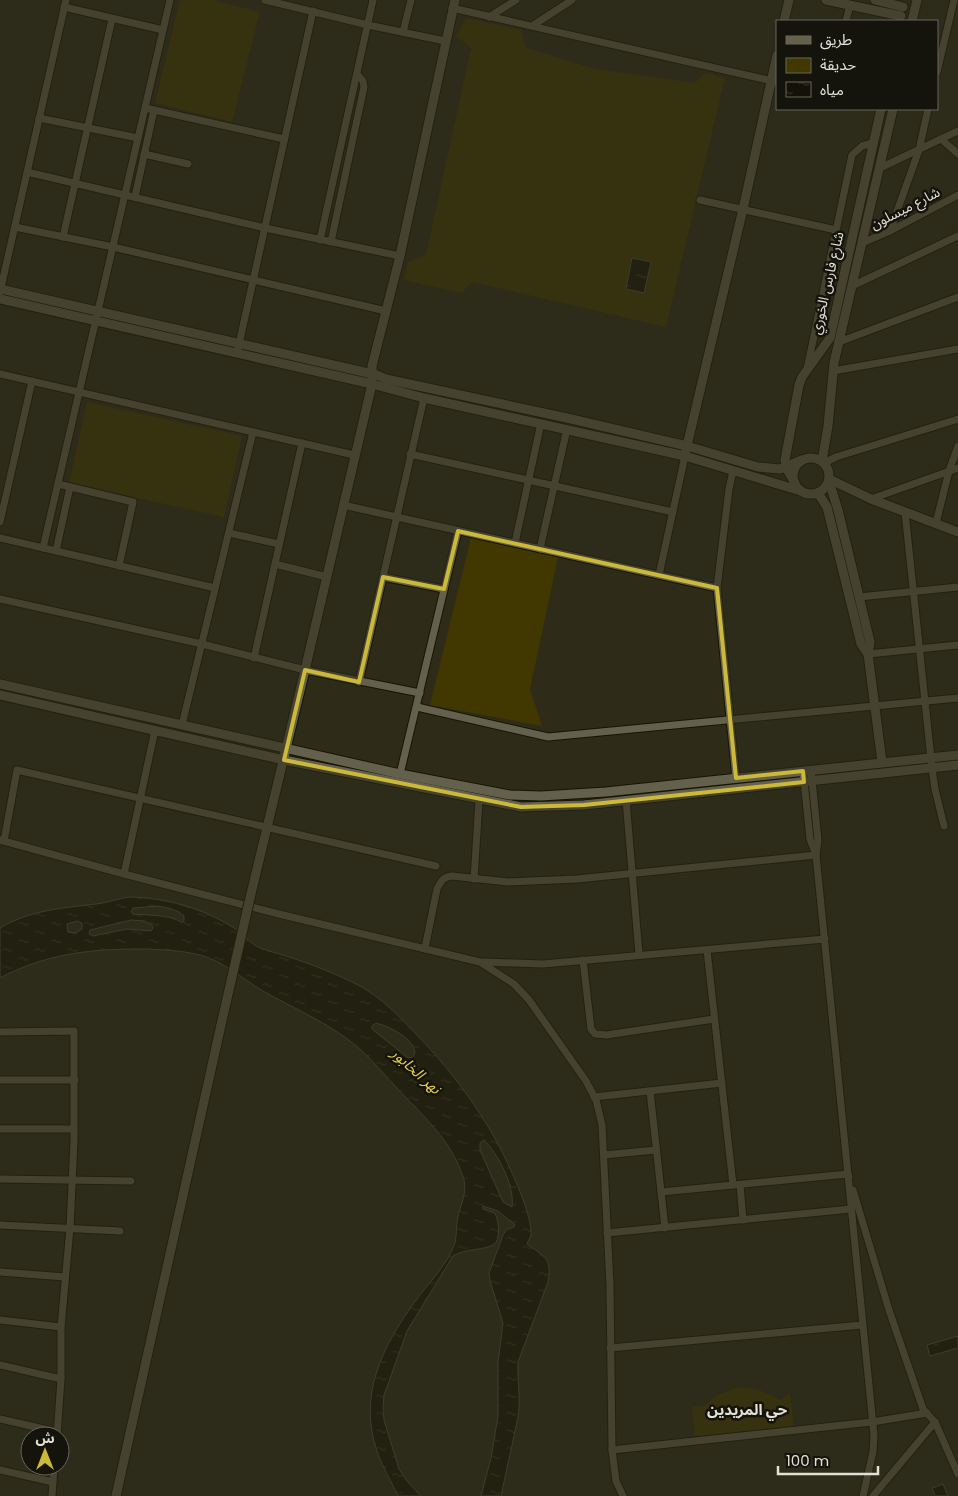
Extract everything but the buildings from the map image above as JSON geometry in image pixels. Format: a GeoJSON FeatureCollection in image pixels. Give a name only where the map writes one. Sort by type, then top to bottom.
{"type":"FeatureCollection","features":[{"type":"Feature","properties":{"kind":"street"},"geometry":{"type":"LineString","coordinates":[[43,548],[170,0]]}},
{"type":"Feature","properties":{"kind":"street"},"geometry":{"type":"LineString","coordinates":[[265,0],[368,25],[445,41]]}},
{"type":"Feature","properties":{"kind":"street"},"geometry":{"type":"LineString","coordinates":[[320,240],[373,0]]}},
{"type":"Feature","properties":{"kind":"street"},"geometry":{"type":"LineString","coordinates":[[403,32],[411,0]]}},
{"type":"Feature","properties":{"kind":"street"},"geometry":{"type":"LineString","coordinates":[[489,17],[516,0]]}},
{"type":"Feature","properties":{"kind":"street"},"geometry":{"type":"LineString","coordinates":[[532,26],[572,0]]}},
{"type":"Feature","properties":{"kind":"street"},"geometry":{"type":"LineString","coordinates":[[784,20],[789,0]]}},
{"type":"Feature","properties":{"kind":"street"},"geometry":{"type":"LineString","coordinates":[[826,0],[850,5],[902,11]]}},
{"type":"Feature","properties":{"kind":"street"},"geometry":{"type":"LineString","coordinates":[[875,0],[902,11]]}},
{"type":"Feature","properties":{"kind":"street"},"geometry":{"type":"LineString","coordinates":[[912,20],[917,0]]}},
{"type":"Feature","properties":{"kind":"street"},"geometry":{"type":"LineString","coordinates":[[938,68],[954,0]]}},
{"type":"Feature","properties":{"kind":"street"},"geometry":{"type":"LineString","coordinates":[[163,30],[112,19],[65,4],[0,290],[237,353],[424,398],[685,456],[733,471],[798,487],[809,494],[818,493],[825,488],[829,480]]}},
{"type":"Feature","properties":{"kind":"street"},"geometry":{"type":"LineString","coordinates":[[116,1496],[250,898],[306,670],[354,455],[372,384],[372,366],[400,256],[453,4],[489,17],[774,82]]}},
{"type":"Feature","properties":{"kind":"street"},"geometry":{"type":"LineString","coordinates":[[846,20],[850,5]]}},
{"type":"Feature","properties":{"kind":"street"},"geometry":{"type":"LineString","coordinates":[[237,353],[313,11]]}},
{"type":"Feature","properties":{"kind":"street"},"geometry":{"type":"LineString","coordinates":[[64,237],[112,19]]}},
{"type":"Feature","properties":{"kind":"street"},"geometry":{"type":"LineString","coordinates":[[660,575],[687,446],[774,82],[776,64]]}},
{"type":"Feature","properties":{"kind":"street"},"geometry":{"type":"LineString","coordinates":[[331,242],[364,87],[363,81],[358,74]]}},
{"type":"Feature","properties":{"kind":"street"},"geometry":{"type":"LineString","coordinates":[[145,108],[284,139]]}},
{"type":"Feature","properties":{"kind":"street"},"geometry":{"type":"LineString","coordinates":[[135,197],[154,110]]}},
{"type":"Feature","properties":{"kind":"street","name":"شارع فارس الخوري"},"geometry":{"type":"LineString","coordinates":[[798,487],[786,467],[785,455],[799,385],[806,371],[830,338],[881,110]]}},
{"type":"Feature","properties":{"kind":"street"},"geometry":{"type":"LineString","coordinates":[[823,462],[833,371],[893,110]]}},
{"type":"Feature","properties":{"kind":"street"},"geometry":{"type":"LineString","coordinates":[[890,231],[918,150],[928,110]]}},
{"type":"Feature","properties":{"kind":"street"},"geometry":{"type":"LineString","coordinates":[[39,118],[138,138]]}},
{"type":"Feature","properties":{"kind":"street"},"geometry":{"type":"LineString","coordinates":[[880,168],[958,132]]}},
{"type":"Feature","properties":{"kind":"street"},"geometry":{"type":"LineString","coordinates":[[941,139],[958,154]]}},
{"type":"Feature","properties":{"kind":"street"},"geometry":{"type":"LineString","coordinates":[[806,371],[852,155],[862,146],[873,143]]}},
{"type":"Feature","properties":{"kind":"street"},"geometry":{"type":"LineString","coordinates":[[144,154],[188,164]]}},
{"type":"Feature","properties":{"kind":"street"},"geometry":{"type":"LineString","coordinates":[[27,172],[265,228],[400,256]]}},
{"type":"Feature","properties":{"kind":"street","name":"شارع ميسلون"},"geometry":{"type":"LineString","coordinates":[[862,243],[890,231],[958,195]]}},
{"type":"Feature","properties":{"kind":"street"},"geometry":{"type":"LineString","coordinates":[[700,200],[836,230]]}},
{"type":"Feature","properties":{"kind":"street"},"geometry":{"type":"LineString","coordinates":[[15,227],[112,247],[386,311]]}},
{"type":"Feature","properties":{"kind":"street"},"geometry":{"type":"LineString","coordinates":[[852,286],[958,236]]}},
{"type":"Feature","properties":{"kind":"street"},"geometry":{"type":"LineString","coordinates":[[839,342],[958,297]]}},
{"type":"Feature","properties":{"kind":"street"},"geometry":{"type":"LineString","coordinates":[[0,299],[239,343],[386,379],[687,446],[758,467],[775,469],[812,458],[823,462],[829,471],[829,480],[870,642],[868,654],[882,762]]}},
{"type":"Feature","properties":{"kind":"street"},"geometry":{"type":"LineString","coordinates":[[833,371],[958,349]]}},
{"type":"Feature","properties":{"kind":"street"},"geometry":{"type":"LineString","coordinates":[[0,374],[354,455]]}},
{"type":"Feature","properties":{"kind":"street"},"geometry":{"type":"LineString","coordinates":[[0,522],[32,381]]}},
{"type":"Feature","properties":{"kind":"street"},"geometry":{"type":"LineString","coordinates":[[359,682],[424,398]]}},
{"type":"Feature","properties":{"kind":"street"},"geometry":{"type":"LineString","coordinates":[[823,462],[958,419]]}},
{"type":"Feature","properties":{"kind":"street"},"geometry":{"type":"LineString","coordinates":[[514,543],[540,423]]}},
{"type":"Feature","properties":{"kind":"street"},"geometry":{"type":"LineString","coordinates":[[540,549],[567,429]]}},
{"type":"Feature","properties":{"kind":"street"},"geometry":{"type":"LineString","coordinates":[[182,725],[253,432]]}},
{"type":"Feature","properties":{"kind":"street"},"geometry":{"type":"LineString","coordinates":[[254,658],[302,443]]}},
{"type":"Feature","properties":{"kind":"street"},"geometry":{"type":"LineString","coordinates":[[936,523],[949,471],[958,446]]}},
{"type":"Feature","properties":{"kind":"street"},"geometry":{"type":"LineString","coordinates":[[410,454],[673,512]]}},
{"type":"Feature","properties":{"kind":"street"},"geometry":{"type":"LineString","coordinates":[[758,467],[774,463],[785,455]]}},
{"type":"Feature","properties":{"kind":"street"},"geometry":{"type":"LineString","coordinates":[[798,487],[794,471],[802,460]]}},
{"type":"Feature","properties":{"kind":"street"},"geometry":{"type":"LineString","coordinates":[[871,499],[958,468]]}},
{"type":"Feature","properties":{"kind":"street"},"geometry":{"type":"LineString","coordinates":[[733,471],[729,489],[717,588],[736,778]]}},
{"type":"Feature","properties":{"kind":"street"},"geometry":{"type":"LineString","coordinates":[[829,480],[871,499],[958,532]]}},
{"type":"Feature","properties":{"kind":"street"},"geometry":{"type":"LineString","coordinates":[[58,484],[133,502],[119,566]]}},
{"type":"Feature","properties":{"kind":"street"},"geometry":{"type":"LineString","coordinates":[[56,551],[70,487]]}},
{"type":"Feature","properties":{"kind":"street"},"geometry":{"type":"LineString","coordinates":[[818,493],[827,507],[861,644],[868,654]]}},
{"type":"Feature","properties":{"kind":"street"},"geometry":{"type":"LineString","coordinates":[[343,505],[717,588]]}},
{"type":"Feature","properties":{"kind":"street"},"geometry":{"type":"LineString","coordinates":[[906,512],[932,768],[944,826]]}},
{"type":"Feature","properties":{"kind":"street"},"geometry":{"type":"LineString","coordinates":[[399,779],[458,531]]}},
{"type":"Feature","properties":{"kind":"street"},"geometry":{"type":"LineString","coordinates":[[228,533],[279,544]]}},
{"type":"Feature","properties":{"kind":"street"},"geometry":{"type":"LineString","coordinates":[[0,538],[215,588]]}},
{"type":"Feature","properties":{"kind":"street"},"geometry":{"type":"LineString","coordinates":[[275,564],[327,577]]}},
{"type":"Feature","properties":{"kind":"street"},"geometry":{"type":"LineString","coordinates":[[382,577],[444,589]]}},
{"type":"Feature","properties":{"kind":"street"},"geometry":{"type":"LineString","coordinates":[[859,597],[958,587]]}},
{"type":"Feature","properties":{"kind":"street"},"geometry":{"type":"LineString","coordinates":[[0,599],[202,644],[359,682],[420,693]]}},
{"type":"Feature","properties":{"kind":"street"},"geometry":{"type":"LineString","coordinates":[[868,654],[958,645]]}},
{"type":"Feature","properties":{"kind":"street"},"geometry":{"type":"LineString","coordinates":[[0,684],[286,749],[479,800],[520,807],[537,808],[584,805],[958,765]]}},
{"type":"Feature","properties":{"kind":"street"},"geometry":{"type":"LineString","coordinates":[[0,696],[284,760],[399,779],[493,792],[541,796],[606,792],[958,755]]}},
{"type":"Feature","properties":{"kind":"street"},"geometry":{"type":"LineString","coordinates":[[417,707],[548,737],[958,698]]}},
{"type":"Feature","properties":{"kind":"street"},"geometry":{"type":"LineString","coordinates":[[124,874],[155,730]]}},
{"type":"Feature","properties":{"kind":"street"},"geometry":{"type":"LineString","coordinates":[[436,866],[17,770],[2,841],[283,915],[480,962],[528,964],[825,939]]}},
{"type":"Feature","properties":{"kind":"street"},"geometry":{"type":"LineString","coordinates":[[807,771],[810,839],[816,855],[825,939],[872,1422],[873,1452],[863,1496]]}},
{"type":"Feature","properties":{"kind":"street"},"geometry":{"type":"LineString","coordinates":[[474,879],[479,800]]}},
{"type":"Feature","properties":{"kind":"street"},"geometry":{"type":"LineString","coordinates":[[626,800],[639,954]]}},
{"type":"Feature","properties":{"kind":"street"},"geometry":{"type":"LineString","coordinates":[[425,948],[437,889],[441,881],[446,877],[508,882],[526,881],[633,874],[816,855]]}},
{"type":"Feature","properties":{"kind":"street"},"geometry":{"type":"LineString","coordinates":[[707,950],[722,1083],[743,1220]]}},
{"type":"Feature","properties":{"kind":"street"},"geometry":{"type":"LineString","coordinates":[[583,960],[591,1029],[595,1034],[606,1035],[714,1018]]}},
{"type":"Feature","properties":{"kind":"street"},"geometry":{"type":"LineString","coordinates":[[480,962],[502,975],[522,991],[586,1081],[594,1097],[602,1125],[608,1233],[612,1450],[616,1480],[623,1496]]}},
{"type":"Feature","properties":{"kind":"street"},"geometry":{"type":"LineString","coordinates":[[0,1032],[74,1031],[76,1080],[72,1180],[70,1228],[61,1327],[61,1379],[58,1426]]}},
{"type":"Feature","properties":{"kind":"street"},"geometry":{"type":"LineString","coordinates":[[0,1080],[76,1080]]}},
{"type":"Feature","properties":{"kind":"street"},"geometry":{"type":"LineString","coordinates":[[594,1097],[722,1083]]}},
{"type":"Feature","properties":{"kind":"street"},"geometry":{"type":"LineString","coordinates":[[650,1091],[665,1228]]}},
{"type":"Feature","properties":{"kind":"street"},"geometry":{"type":"LineString","coordinates":[[0,1129],[74,1129]]}},
{"type":"Feature","properties":{"kind":"street"},"geometry":{"type":"LineString","coordinates":[[604,1155],[656,1150]]}},
{"type":"Feature","properties":{"kind":"street"},"geometry":{"type":"LineString","coordinates":[[661,1192],[848,1174]]}},
{"type":"Feature","properties":{"kind":"street"},"geometry":{"type":"LineString","coordinates":[[848,1174],[889,1310],[923,1409],[934,1422],[955,1459],[958,1474]]}},
{"type":"Feature","properties":{"kind":"street"},"geometry":{"type":"LineString","coordinates":[[0,1180],[132,1181]]}},
{"type":"Feature","properties":{"kind":"street"},"geometry":{"type":"LineString","coordinates":[[608,1233],[851,1209]]}},
{"type":"Feature","properties":{"kind":"street"},"geometry":{"type":"LineString","coordinates":[[0,1225],[120,1231]]}},
{"type":"Feature","properties":{"kind":"street"},"geometry":{"type":"LineString","coordinates":[[0,1272],[65,1277]]}},
{"type":"Feature","properties":{"kind":"street"},"geometry":{"type":"LineString","coordinates":[[0,1320],[61,1327]]}},
{"type":"Feature","properties":{"kind":"street"},"geometry":{"type":"LineString","coordinates":[[610,1348],[862,1325]]}},
{"type":"Feature","properties":{"kind":"street"},"geometry":{"type":"LineString","coordinates":[[0,1365],[61,1379]]}},
{"type":"Feature","properties":{"kind":"street"},"geometry":{"type":"LineString","coordinates":[[612,1450],[872,1422],[927,1413]]}},
{"type":"Feature","properties":{"kind":"street"},"geometry":{"type":"LineString","coordinates":[[0,1419],[27,1426]]}},
{"type":"Feature","properties":{"kind":"street"},"geometry":{"type":"LineString","coordinates":[[873,1496],[934,1422]]}},
{"type":"Feature","properties":{"kind":"street"},"geometry":{"type":"LineString","coordinates":[[0,1470],[53,1482]]}},
{"type":"Feature","properties":{"kind":"street"},"geometry":{"type":"LineString","coordinates":[[52,1496],[53,1476]]}},
{"type":"Feature","properties":{"kind":"highlighted area"},"geometry":{"type":"Polygon","coordinates":[[[458,531],[717,588],[736,778],[803,771],[804,782],[584,805],[521,807],[284,760],[305,670],[359,682],[383,577],[444,589],[458,531]]]}},
{"type":"Feature","properties":{"kind":"green space"},"geometry":{"type":"Polygon","coordinates":[[[180,0],[212,0],[260,12],[232,122],[155,103],[180,0]]]}},
{"type":"Feature","properties":{"kind":"green space"},"geometry":{"type":"Polygon","coordinates":[[[466,19],[521,30],[526,48],[596,69],[695,83],[705,73],[725,78],[666,327],[472,282],[462,293],[404,280],[408,262],[425,255],[427,250],[471,48],[456,36],[466,19]]]}},
{"type":"Feature","properties":{"kind":"green space"},"geometry":{"type":"Polygon","coordinates":[[[87,402],[242,436],[224,517],[69,483],[87,402]]]}},
{"type":"Feature","properties":{"kind":"green space"},"geometry":{"type":"Polygon","coordinates":[[[471,538],[558,557],[530,689],[542,726],[430,705],[471,538]]]}},
{"type":"Feature","properties":{"kind":"green space"},"geometry":{"type":"Polygon","coordinates":[[[736,1388],[759,1390],[780,1400],[790,1393],[794,1427],[695,1438],[692,1407],[704,1406],[716,1396],[736,1388]]]}},
{"type":"Feature","properties":{"kind":"water"},"geometry":{"type":"Polygon","coordinates":[[[632,258],[651,262],[644,293],[626,289],[632,258]]]}},
{"type":"Feature","properties":{"kind":"water","name":"نهر الخابور"},"geometry":{"type":"Polygon","coordinates":[[[126,898],[157,899],[184,905],[222,921],[258,947],[324,970],[360,986],[384,1002],[432,1051],[483,1118],[504,1155],[525,1204],[531,1227],[531,1236],[527,1243],[546,1259],[549,1268],[548,1282],[518,1362],[518,1417],[501,1496],[481,1496],[491,1458],[498,1416],[498,1362],[503,1323],[489,1273],[503,1235],[506,1230],[515,1225],[498,1211],[483,1206],[483,1209],[495,1213],[498,1224],[496,1243],[492,1246],[458,1253],[453,1256],[407,1331],[384,1395],[384,1420],[399,1469],[406,1480],[421,1496],[398,1496],[379,1457],[372,1431],[370,1411],[372,1392],[376,1373],[392,1337],[402,1320],[452,1251],[455,1243],[457,1219],[465,1190],[459,1166],[435,1129],[372,1060],[353,1043],[326,1025],[263,991],[225,966],[208,958],[192,953],[168,950],[101,950],[49,959],[16,970],[0,978],[0,928],[23,917],[35,914],[126,898]],[[158,906],[133,908],[131,912],[133,914],[165,917],[180,922],[184,921],[184,916],[168,908],[158,906]],[[131,920],[90,930],[89,934],[93,936],[127,929],[151,931],[153,928],[152,925],[145,921],[131,920]],[[77,921],[67,924],[68,932],[75,933],[82,929],[82,923],[77,921]],[[376,1023],[372,1026],[372,1029],[408,1058],[413,1057],[415,1053],[406,1038],[388,1027],[376,1023]],[[484,1140],[480,1143],[480,1150],[503,1202],[512,1207],[511,1190],[508,1180],[495,1153],[484,1140]]]}},
{"type":"Feature","properties":{"kind":"water"},"geometry":{"type":"Polygon","coordinates":[[[958,1336],[958,1348],[930,1356],[927,1345],[958,1336]]]}},
{"type":"Feature","properties":{"kind":"water"},"geometry":{"type":"Polygon","coordinates":[[[943,1484],[948,1496],[935,1496],[932,1488],[943,1484]]]}},
{"type":"Feature","properties":{"kind":"district","name":"حي المريدين"},"geometry":{"type":"Point","coordinates":[747,1410]}}]}
